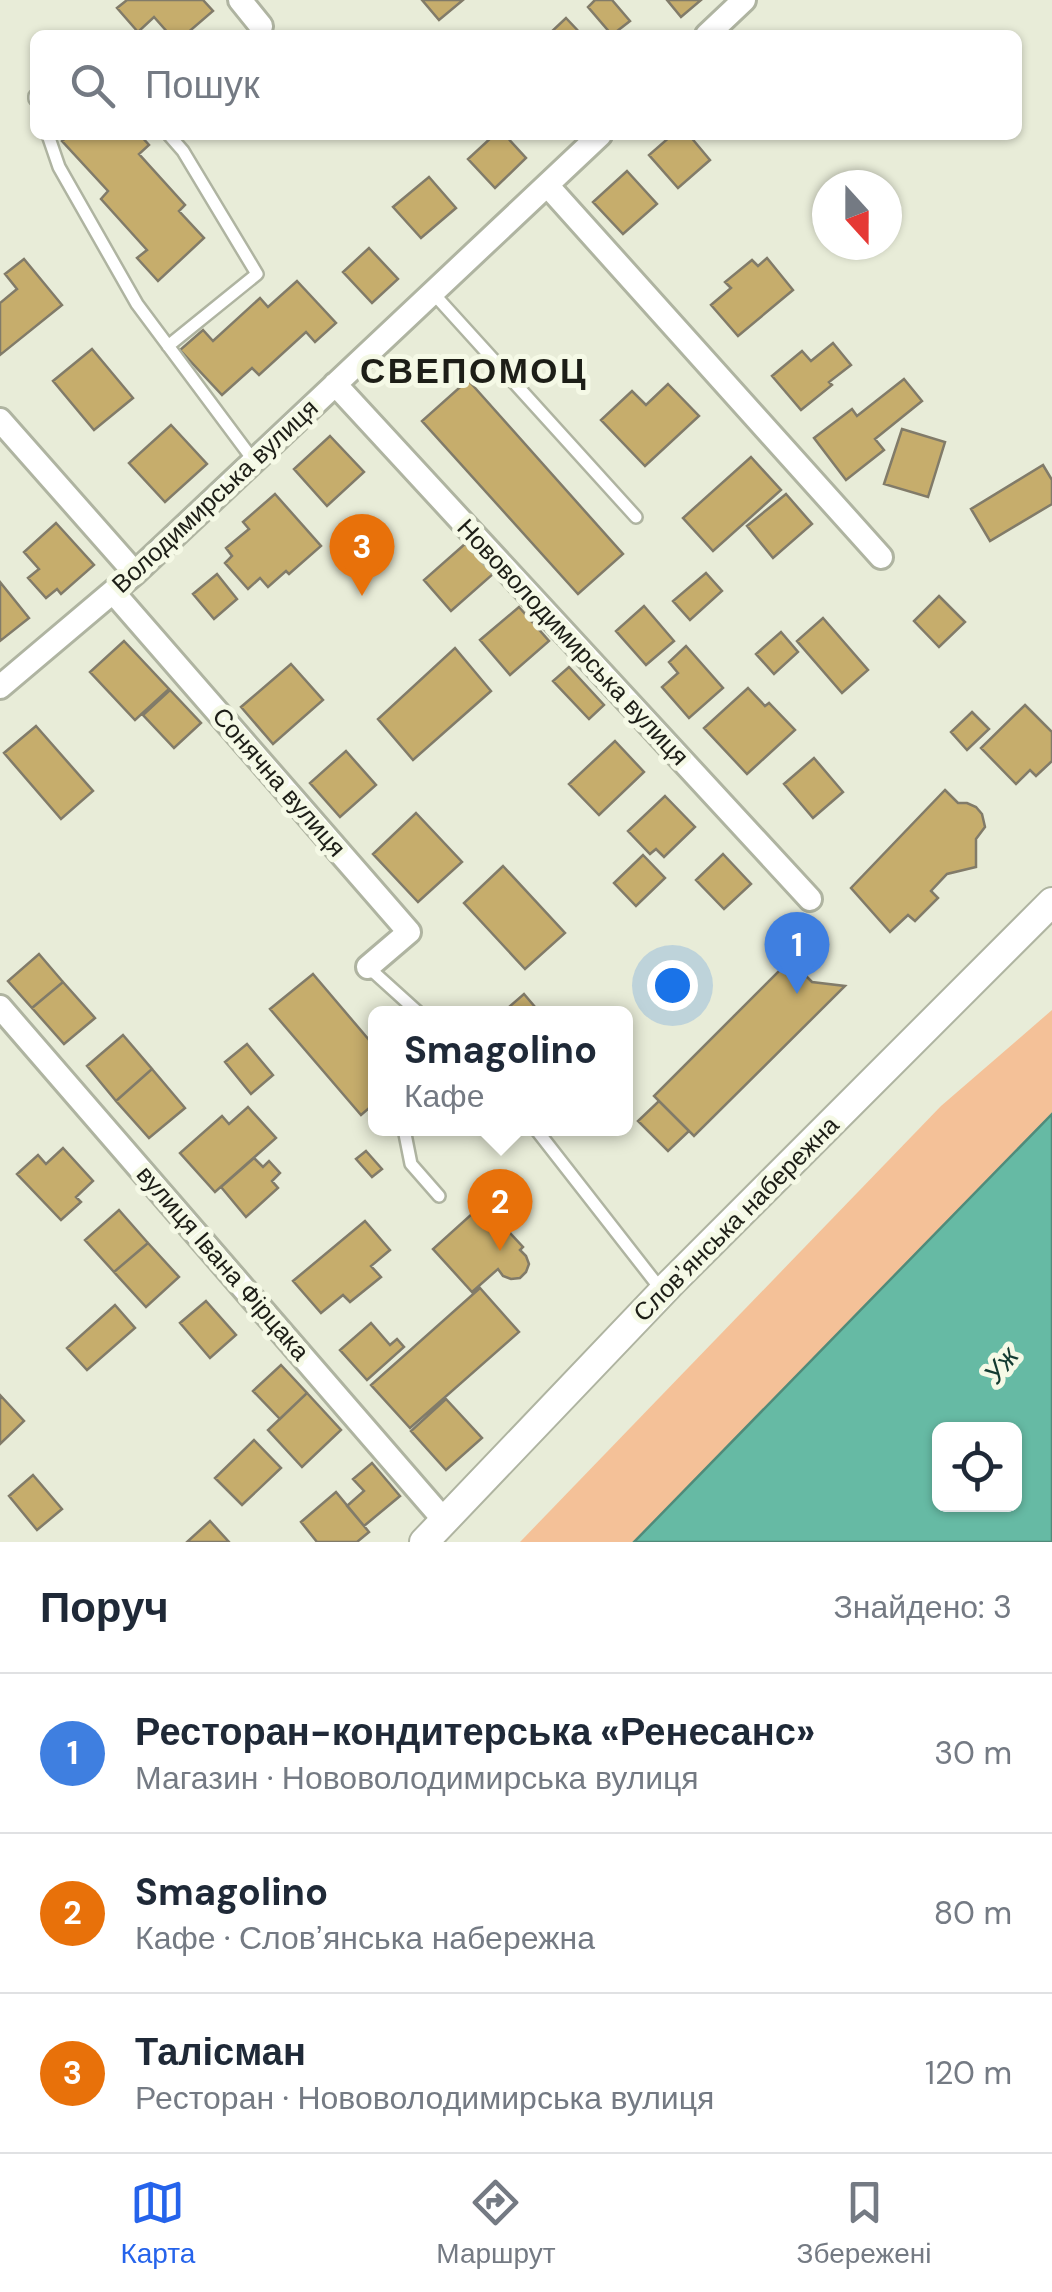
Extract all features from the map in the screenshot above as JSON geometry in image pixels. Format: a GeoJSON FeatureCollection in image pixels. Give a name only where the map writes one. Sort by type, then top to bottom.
{"type":"FeatureCollection","features":[{"type":"Feature","properties":{"kind":"street"},"geometry":{"type":"LineString","coordinates":[[240,0],[262,26]]}},
{"type":"Feature","properties":{"kind":"street"},"geometry":{"type":"LineString","coordinates":[[712,30],[744,0]]}},
{"type":"Feature","properties":{"kind":"street","name":"Володимирська вулиця"},"geometry":{"type":"LineString","coordinates":[[0,687],[134,573],[595,140]]}},
{"type":"Feature","properties":{"kind":"street"},"geometry":{"type":"LineString","coordinates":[[547,185],[881,557]]}},
{"type":"Feature","properties":{"kind":"street","name":"Нововолодимирська вулиця"},"geometry":{"type":"LineString","coordinates":[[335,384],[810,900]]}},
{"type":"Feature","properties":{"kind":"street"},"geometry":{"type":"LineString","coordinates":[[0,420],[134,573]]}},
{"type":"Feature","properties":{"kind":"street","name":"Сонячна вулиця"},"geometry":{"type":"LineString","coordinates":[[113,592],[409,932],[368,967]]}},
{"type":"Feature","properties":{"kind":"street","name":"Словʼянська набережна"},"geometry":{"type":"LineString","coordinates":[[424,1542],[663,1292],[1052,902]]}},
{"type":"Feature","properties":{"kind":"street","name":"вулиця Івана Фірцака"},"geometry":{"type":"LineString","coordinates":[[0,1007],[444,1520]]}},
{"type":"Feature","properties":{"kind":"lane"},"geometry":{"type":"LineString","coordinates":[[50,140],[59,166],[137,304],[254,461]]}},
{"type":"Feature","properties":{"kind":"lane"},"geometry":{"type":"LineString","coordinates":[[168,346],[257,274],[174,140]]}},
{"type":"Feature","properties":{"kind":"lane"},"geometry":{"type":"LineString","coordinates":[[433,292],[636,517]]}},
{"type":"Feature","properties":{"kind":"lane"},"geometry":{"type":"LineString","coordinates":[[368,967],[411,1006]]}},
{"type":"Feature","properties":{"kind":"lane"},"geometry":{"type":"LineString","coordinates":[[406,1136],[412,1164],[439,1196]]}},
{"type":"Feature","properties":{"kind":"lane"},"geometry":{"type":"LineString","coordinates":[[541,1136],[663,1292]]}},
{"type":"Feature","properties":{"kind":"shaded area"},"geometry":{"type":"Polygon","coordinates":[[[1052,1010],[1052,1114],[634,1542],[520,1542],[941,1106],[1052,1010]]]}},
{"type":"Feature","properties":{"kind":"water","name":"Уж"},"geometry":{"type":"Polygon","coordinates":[[[1052,1114],[1052,1542],[634,1542],[1052,1114]]]}},
{"type":"Feature","properties":{"kind":"building"},"geometry":{"type":"Polygon","coordinates":[[[127,0],[203,0],[213,11],[191,30],[166,30],[154,17],[136,30],[117,8],[127,0]]]}},
{"type":"Feature","properties":{"kind":"building"},"geometry":{"type":"Polygon","coordinates":[[[422,0],[463,0],[439,20],[422,0]]]}},
{"type":"Feature","properties":{"kind":"building"},"geometry":{"type":"Polygon","coordinates":[[[595,0],[612,0],[630,21],[618,30],[608,30],[588,7],[595,0]]]}},
{"type":"Feature","properties":{"kind":"building"},"geometry":{"type":"Polygon","coordinates":[[[667,0],[701,0],[681,17],[667,0]]]}},
{"type":"Feature","properties":{"kind":"building"},"geometry":{"type":"Polygon","coordinates":[[[566,18],[577,30],[553,30],[566,18]]]}},
{"type":"Feature","properties":{"kind":"building"},"geometry":{"type":"Polygon","coordinates":[[[144,140],[149,145],[139,154],[185,205],[179,211],[204,238],[158,281],[137,258],[147,250],[101,199],[108,191],[62,141],[144,140]]]}},
{"type":"Feature","properties":{"kind":"building"},"geometry":{"type":"Polygon","coordinates":[[[489,140],[510,140],[526,158],[495,188],[468,159],[489,140]]]}},
{"type":"Feature","properties":{"kind":"building"},"geometry":{"type":"Polygon","coordinates":[[[666,140],[693,140],[710,160],[678,188],[649,155],[666,140]]]}},
{"type":"Feature","properties":{"kind":"building"},"geometry":{"type":"Polygon","coordinates":[[[627,171],[657,204],[623,234],[593,202],[627,171]]]}},
{"type":"Feature","properties":{"kind":"building"},"geometry":{"type":"Polygon","coordinates":[[[429,177],[456,208],[421,238],[393,207],[429,177]]]}},
{"type":"Feature","properties":{"kind":"building"},"geometry":{"type":"Polygon","coordinates":[[[369,248],[398,279],[372,303],[343,272],[369,248]]]}},
{"type":"Feature","properties":{"kind":"building"},"geometry":{"type":"Polygon","coordinates":[[[767,258],[793,290],[738,336],[711,305],[731,288],[725,282],[752,260],[758,266],[767,258]]]}},
{"type":"Feature","properties":{"kind":"building"},"geometry":{"type":"Polygon","coordinates":[[[24,259],[62,305],[0,355],[0,303],[17,289],[5,274],[24,259]]]}},
{"type":"Feature","properties":{"kind":"building"},"geometry":{"type":"Polygon","coordinates":[[[297,281],[336,323],[315,342],[306,332],[259,375],[252,368],[222,395],[180,350],[203,330],[213,341],[260,298],[268,307],[297,281]]]}},
{"type":"Feature","properties":{"kind":"building"},"geometry":{"type":"Polygon","coordinates":[[[833,343],[851,365],[801,410],[772,376],[802,351],[811,361],[833,343]]]}},
{"type":"Feature","properties":{"kind":"building"},"geometry":{"type":"Polygon","coordinates":[[[92,349],[133,398],[94,430],[53,381],[92,349]]]}},
{"type":"Feature","properties":{"kind":"building"},"geometry":{"type":"Polygon","coordinates":[[[904,379],[922,401],[875,439],[884,450],[846,480],[814,438],[852,409],[857,416],[904,379]]]}},
{"type":"Feature","properties":{"kind":"building"},"geometry":{"type":"Polygon","coordinates":[[[468,380],[623,554],[578,594],[422,421],[468,380]]]}},
{"type":"Feature","properties":{"kind":"building"},"geometry":{"type":"Polygon","coordinates":[[[668,384],[699,416],[645,466],[601,420],[632,391],[646,405],[668,384]]]}},
{"type":"Feature","properties":{"kind":"building"},"geometry":{"type":"Polygon","coordinates":[[[171,425],[207,464],[165,502],[129,463],[171,425]]]}},
{"type":"Feature","properties":{"kind":"building"},"geometry":{"type":"Polygon","coordinates":[[[902,429],[945,442],[928,497],[884,484],[902,429]]]}},
{"type":"Feature","properties":{"kind":"building"},"geometry":{"type":"Polygon","coordinates":[[[330,436],[364,472],[327,506],[294,469],[330,436]]]}},
{"type":"Feature","properties":{"kind":"building"},"geometry":{"type":"Polygon","coordinates":[[[751,457],[781,490],[713,551],[683,518],[751,457]]]}},
{"type":"Feature","properties":{"kind":"building"},"geometry":{"type":"Polygon","coordinates":[[[1043,465],[1052,480],[1052,504],[990,541],[971,509],[1043,465]]]}},
{"type":"Feature","properties":{"kind":"building"},"geometry":{"type":"Polygon","coordinates":[[[275,494],[321,546],[268,587],[260,578],[248,589],[225,563],[232,556],[226,548],[249,529],[243,522],[275,494]]]}},
{"type":"Feature","properties":{"kind":"building"},"geometry":{"type":"Polygon","coordinates":[[[786,494],[812,524],[773,558],[747,526],[786,494]]]}},
{"type":"Feature","properties":{"kind":"building"},"geometry":{"type":"Polygon","coordinates":[[[56,523],[94,565],[61,594],[57,589],[46,598],[28,578],[39,569],[24,552],[56,523]]]}},
{"type":"Feature","properties":{"kind":"building"},"geometry":{"type":"Polygon","coordinates":[[[466,543],[493,574],[451,611],[424,580],[466,543]]]}},
{"type":"Feature","properties":{"kind":"building"},"geometry":{"type":"Polygon","coordinates":[[[706,573],[722,591],[690,620],[673,601],[706,573]]]}},
{"type":"Feature","properties":{"kind":"building"},"geometry":{"type":"Polygon","coordinates":[[[217,574],[237,599],[214,619],[193,594],[217,574]]]}},
{"type":"Feature","properties":{"kind":"building"},"geometry":{"type":"Polygon","coordinates":[[[0,582],[29,618],[0,641],[0,582]]]}},
{"type":"Feature","properties":{"kind":"building"},"geometry":{"type":"Polygon","coordinates":[[[939,596],[965,622],[939,647],[914,621],[939,596]]]}},
{"type":"Feature","properties":{"kind":"building"},"geometry":{"type":"Polygon","coordinates":[[[644,606],[674,641],[646,665],[616,631],[644,606]]]}},
{"type":"Feature","properties":{"kind":"building"},"geometry":{"type":"Polygon","coordinates":[[[519,607],[549,641],[510,675],[480,640],[519,607]]]}},
{"type":"Feature","properties":{"kind":"building"},"geometry":{"type":"Polygon","coordinates":[[[823,618],[868,670],[842,693],[797,641],[823,618]]]}},
{"type":"Feature","properties":{"kind":"building"},"geometry":{"type":"Polygon","coordinates":[[[781,632],[798,652],[774,674],[756,654],[781,632]]]}},
{"type":"Feature","properties":{"kind":"building"},"geometry":{"type":"Polygon","coordinates":[[[124,641],[169,689],[135,720],[90,672],[124,641]]]}},
{"type":"Feature","properties":{"kind":"building"},"geometry":{"type":"Polygon","coordinates":[[[686,646],[723,688],[689,718],[662,687],[678,673],[669,662],[686,646]]]}},
{"type":"Feature","properties":{"kind":"building"},"geometry":{"type":"Polygon","coordinates":[[[455,648],[491,691],[413,760],[378,719],[455,648]]]}},
{"type":"Feature","properties":{"kind":"building"},"geometry":{"type":"Polygon","coordinates":[[[291,664],[323,700],[273,744],[241,707],[291,664]]]}},
{"type":"Feature","properties":{"kind":"building"},"geometry":{"type":"Polygon","coordinates":[[[569,667],[604,705],[589,719],[553,681],[569,667]]]}},
{"type":"Feature","properties":{"kind":"building"},"geometry":{"type":"Polygon","coordinates":[[[748,688],[795,730],[747,774],[704,728],[748,688]]]}},
{"type":"Feature","properties":{"kind":"building"},"geometry":{"type":"Polygon","coordinates":[[[170,690],[201,723],[174,748],[143,715],[170,690]]]}},
{"type":"Feature","properties":{"kind":"building"},"geometry":{"type":"Polygon","coordinates":[[[1025,705],[1052,732],[1052,761],[1036,776],[1030,770],[1016,784],[981,748],[1025,705]]]}},
{"type":"Feature","properties":{"kind":"building"},"geometry":{"type":"Polygon","coordinates":[[[972,712],[989,729],[967,750],[951,732],[972,712]]]}},
{"type":"Feature","properties":{"kind":"building"},"geometry":{"type":"Polygon","coordinates":[[[36,726],[93,791],[61,819],[4,753],[36,726]]]}},
{"type":"Feature","properties":{"kind":"building"},"geometry":{"type":"Polygon","coordinates":[[[615,741],[644,772],[599,815],[569,784],[615,741]]]}},
{"type":"Feature","properties":{"kind":"building"},"geometry":{"type":"Polygon","coordinates":[[[346,751],[376,785],[340,817],[310,783],[346,751]]]}},
{"type":"Feature","properties":{"kind":"building"},"geometry":{"type":"Polygon","coordinates":[[[814,758],[843,792],[813,818],[784,784],[814,758]]]}},
{"type":"Feature","properties":{"kind":"building"},"geometry":{"type":"Polygon","coordinates":[[[945,790],[958,803],[976,807],[982,814],[985,827],[976,839],[976,867],[947,874],[931,891],[938,898],[915,921],[908,915],[890,932],[851,888],[945,790]]]}},
{"type":"Feature","properties":{"kind":"building"},"geometry":{"type":"Polygon","coordinates":[[[665,796],[695,827],[664,857],[656,849],[650,854],[628,831],[665,796]]]}},
{"type":"Feature","properties":{"kind":"building"},"geometry":{"type":"Polygon","coordinates":[[[416,813],[462,862],[418,902],[373,854],[416,813]]]}},
{"type":"Feature","properties":{"kind":"building"},"geometry":{"type":"Polygon","coordinates":[[[723,854],[751,884],[724,909],[696,880],[723,854]]]}},
{"type":"Feature","properties":{"kind":"building"},"geometry":{"type":"Polygon","coordinates":[[[643,855],[665,878],[636,906],[614,883],[643,855]]]}},
{"type":"Feature","properties":{"kind":"building"},"geometry":{"type":"Polygon","coordinates":[[[503,866],[565,933],[525,969],[464,903],[503,866]]]}},
{"type":"Feature","properties":{"kind":"building"},"geometry":{"type":"Polygon","coordinates":[[[39,954],[63,982],[32,1008],[8,981],[39,954]]]}},
{"type":"Feature","properties":{"kind":"building"},"geometry":{"type":"Polygon","coordinates":[[[790,960],[812,982],[845,986],[694,1136],[654,1096],[790,960]]]}},
{"type":"Feature","properties":{"kind":"building"},"geometry":{"type":"Polygon","coordinates":[[[313,974],[368,1039],[368,1109],[361,1115],[270,1009],[313,974]]]}},
{"type":"Feature","properties":{"kind":"building"},"geometry":{"type":"Polygon","coordinates":[[[63,982],[95,1018],[64,1044],[32,1008],[63,982]]]}},
{"type":"Feature","properties":{"kind":"building"},"geometry":{"type":"Polygon","coordinates":[[[524,994],[534,1006],[510,1006],[524,994]]]}},
{"type":"Feature","properties":{"kind":"building"},"geometry":{"type":"Polygon","coordinates":[[[123,1035],[152,1069],[116,1101],[87,1066],[123,1035]]]}},
{"type":"Feature","properties":{"kind":"building"},"geometry":{"type":"Polygon","coordinates":[[[247,1044],[273,1075],[251,1094],[225,1062],[247,1044]]]}},
{"type":"Feature","properties":{"kind":"building"},"geometry":{"type":"Polygon","coordinates":[[[152,1069],[185,1108],[149,1138],[116,1101],[152,1069]]]}},
{"type":"Feature","properties":{"kind":"building"},"geometry":{"type":"Polygon","coordinates":[[[659,1101],[689,1131],[668,1151],[638,1121],[659,1101]]]}},
{"type":"Feature","properties":{"kind":"building"},"geometry":{"type":"Polygon","coordinates":[[[248,1107],[276,1138],[215,1192],[180,1153],[222,1116],[229,1124],[248,1107]]]}},
{"type":"Feature","properties":{"kind":"building"},"geometry":{"type":"Polygon","coordinates":[[[63,1148],[93,1181],[76,1197],[81,1202],[61,1220],[17,1174],[38,1155],[46,1164],[63,1148]]]}},
{"type":"Feature","properties":{"kind":"building"},"geometry":{"type":"Polygon","coordinates":[[[366,1151],[382,1169],[372,1177],[356,1159],[366,1151]]]}},
{"type":"Feature","properties":{"kind":"building"},"geometry":{"type":"Polygon","coordinates":[[[254,1158],[263,1167],[269,1161],[280,1173],[272,1181],[278,1188],[246,1217],[221,1187],[254,1158]]]}},
{"type":"Feature","properties":{"kind":"building"},"geometry":{"type":"Polygon","coordinates":[[[483,1204],[523,1247],[520,1250],[529,1264],[520,1278],[503,1276],[498,1269],[472,1292],[433,1249],[483,1204]]]}},
{"type":"Feature","properties":{"kind":"building"},"geometry":{"type":"Polygon","coordinates":[[[119,1210],[148,1243],[114,1272],[85,1240],[119,1210]]]}},
{"type":"Feature","properties":{"kind":"building"},"geometry":{"type":"Polygon","coordinates":[[[365,1221],[390,1250],[371,1266],[381,1277],[350,1302],[343,1295],[321,1313],[293,1281],[365,1221]]]}},
{"type":"Feature","properties":{"kind":"building"},"geometry":{"type":"Polygon","coordinates":[[[148,1243],[179,1277],[146,1307],[114,1272],[148,1243]]]}},
{"type":"Feature","properties":{"kind":"building"},"geometry":{"type":"Polygon","coordinates":[[[480,1288],[519,1332],[410,1428],[371,1385],[480,1288]]]}},
{"type":"Feature","properties":{"kind":"building"},"geometry":{"type":"Polygon","coordinates":[[[206,1301],[236,1335],[210,1358],[180,1323],[206,1301]]]}},
{"type":"Feature","properties":{"kind":"building"},"geometry":{"type":"Polygon","coordinates":[[[115,1305],[135,1328],[87,1370],[67,1348],[115,1305]]]}},
{"type":"Feature","properties":{"kind":"building"},"geometry":{"type":"Polygon","coordinates":[[[371,1323],[390,1345],[397,1339],[404,1347],[367,1380],[340,1350],[371,1323]]]}},
{"type":"Feature","properties":{"kind":"building"},"geometry":{"type":"Polygon","coordinates":[[[281,1365],[307,1393],[280,1419],[253,1391],[281,1365]]]}},
{"type":"Feature","properties":{"kind":"building"},"geometry":{"type":"Polygon","coordinates":[[[307,1393],[341,1430],[302,1467],[268,1430],[307,1393]]]}},
{"type":"Feature","properties":{"kind":"building"},"geometry":{"type":"Polygon","coordinates":[[[0,1395],[24,1421],[0,1444],[0,1395]]]}},
{"type":"Feature","properties":{"kind":"building"},"geometry":{"type":"Polygon","coordinates":[[[446,1399],[482,1438],[446,1470],[411,1431],[446,1399]]]}},
{"type":"Feature","properties":{"kind":"building"},"geometry":{"type":"Polygon","coordinates":[[[254,1440],[281,1468],[242,1505],[215,1478],[254,1440]]]}},
{"type":"Feature","properties":{"kind":"building"},"geometry":{"type":"Polygon","coordinates":[[[372,1463],[400,1496],[364,1526],[347,1506],[364,1491],[353,1479],[372,1463]]]}},
{"type":"Feature","properties":{"kind":"building"},"geometry":{"type":"Polygon","coordinates":[[[33,1475],[62,1509],[37,1530],[9,1496],[33,1475]]]}},
{"type":"Feature","properties":{"kind":"building"},"geometry":{"type":"Polygon","coordinates":[[[336,1492],[369,1532],[357,1542],[317,1542],[301,1522],[336,1492]]]}},
{"type":"Feature","properties":{"kind":"building"},"geometry":{"type":"Polygon","coordinates":[[[210,1521],[229,1542],[187,1542],[210,1521]]]}},
{"type":"Feature","properties":{"kind":"place","name":"Талісман"},"geometry":{"type":"Point","coordinates":[362,596]}},
{"type":"Feature","properties":{"kind":"place","name":"Ресторан-кондитерська «Ренесанс»"},"geometry":{"type":"Point","coordinates":[797,994]}},
{"type":"Feature","properties":{"kind":"place","name":"Smagolino"},"geometry":{"type":"Point","coordinates":[500,1251]}},
{"type":"Feature","properties":{"kind":"district","name":"СВЕПОМОЦ"},"geometry":{"type":"Point","coordinates":[474,371]}}]}
